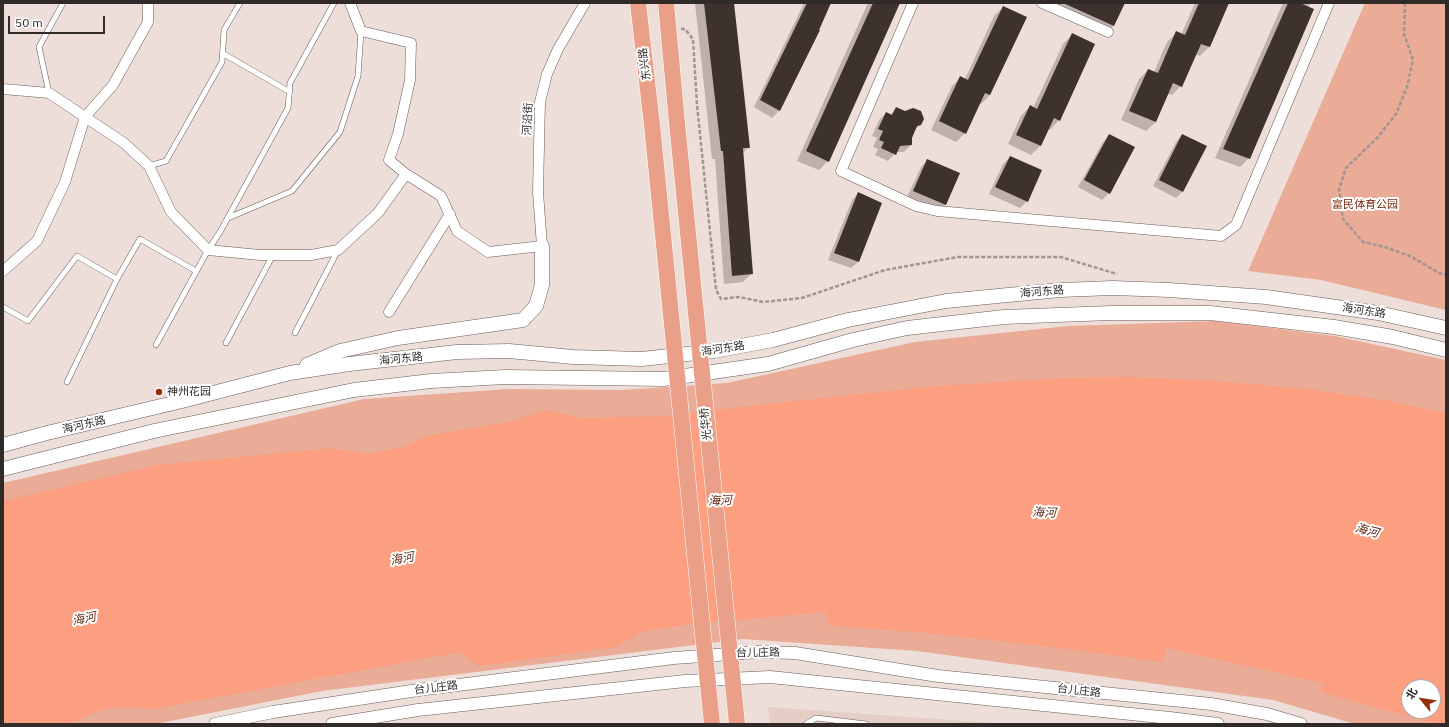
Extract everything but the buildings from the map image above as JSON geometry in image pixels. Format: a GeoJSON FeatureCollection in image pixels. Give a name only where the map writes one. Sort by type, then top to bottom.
{"type":"FeatureCollection","features":[{"type":"Feature","properties":{"kind":"highway","name":"东兴路"},"geometry":{"type":"LineString","coordinates":[[638,3],[652,125],[712,724]]}},
{"type":"Feature","properties":{"kind":"highway"},"geometry":{"type":"LineString","coordinates":[[666,3],[669,29]]}},
{"type":"Feature","properties":{"kind":"highway","name":"光华桥"},"geometry":{"type":"LineString","coordinates":[[669,29],[709,455],[737,724]]}},
{"type":"Feature","properties":{"kind":"main road"},"geometry":{"type":"LineString","coordinates":[[290,372],[340,352],[398,338],[523,320],[536,306],[542,285],[542,246]]}},
{"type":"Feature","properties":{"kind":"main road","name":"海河东路"},"geometry":{"type":"LineString","coordinates":[[3,445],[47,433],[182,402],[290,372],[457,352],[509,351],[573,358],[642,359],[714,351],[773,340],[848,320],[946,300],[1060,290],[1113,288],[1266,297],[1378,313],[1446,328]]}},
{"type":"Feature","properties":{"kind":"main road","name":"海河东路"},"geometry":{"type":"LineString","coordinates":[[3,469],[154,431],[354,390],[432,381],[505,377],[664,379],[768,364],[853,340],[907,328],[1004,317],[1111,313],[1210,313],[1334,326],[1393,337],[1446,350]]}},
{"type":"Feature","properties":{"kind":"street"},"geometry":{"type":"LineString","coordinates":[[3,271],[37,241],[65,182],[84,117],[113,85],[148,22],[148,3]]}},
{"type":"Feature","properties":{"kind":"street"},"geometry":{"type":"LineString","coordinates":[[350,3],[361,31],[411,43],[410,80],[398,134],[389,160],[406,174],[441,196],[457,231],[488,252],[542,246]]}},
{"type":"Feature","properties":{"kind":"street","name":"河沿街"},"geometry":{"type":"LineString","coordinates":[[542,246],[538,192],[540,102],[547,74],[555,56],[585,3]]}},
{"type":"Feature","properties":{"kind":"street"},"geometry":{"type":"LineString","coordinates":[[913,3],[841,171],[916,206],[937,211],[1221,236],[1236,225],[1328,4]]}},
{"type":"Feature","properties":{"kind":"street"},"geometry":{"type":"LineString","coordinates":[[1042,3],[1108,32]]}},
{"type":"Feature","properties":{"kind":"street"},"geometry":{"type":"LineString","coordinates":[[3,89],[49,93],[124,144],[150,166],[171,212],[208,250],[260,255],[311,256],[338,250],[378,213],[406,174]]}},
{"type":"Feature","properties":{"kind":"street"},"geometry":{"type":"LineString","coordinates":[[389,312],[450,214]]}},
{"type":"Feature","properties":{"kind":"street","name":"台儿庄路"},"geometry":{"type":"LineString","coordinates":[[215,724],[273,712],[418,690],[674,658],[758,652],[795,653],[938,676],[1211,704],[1267,714],[1301,724]]}},
{"type":"Feature","properties":{"kind":"street","name":"台儿庄路"},"geometry":{"type":"LineString","coordinates":[[332,724],[418,710],[685,681],[770,677],[1170,721],[1218,724]]}},
{"type":"Feature","properties":{"kind":"lane"},"geometry":{"type":"LineString","coordinates":[[49,93],[39,47],[63,3]]}},
{"type":"Feature","properties":{"kind":"lane"},"geometry":{"type":"LineString","coordinates":[[150,166],[166,161],[222,62],[224,30],[240,3]]}},
{"type":"Feature","properties":{"kind":"lane"},"geometry":{"type":"LineString","coordinates":[[156,345],[288,108],[290,83],[334,3]]}},
{"type":"Feature","properties":{"kind":"lane"},"geometry":{"type":"LineString","coordinates":[[228,218],[292,191],[340,132],[358,76],[361,31]]}},
{"type":"Feature","properties":{"kind":"lane"},"geometry":{"type":"LineString","coordinates":[[222,53],[290,92]]}},
{"type":"Feature","properties":{"kind":"lane"},"geometry":{"type":"LineString","coordinates":[[67,382],[117,279],[140,239],[196,271]]}},
{"type":"Feature","properties":{"kind":"lane"},"geometry":{"type":"LineString","coordinates":[[295,333],[338,250]]}},
{"type":"Feature","properties":{"kind":"lane"},"geometry":{"type":"LineString","coordinates":[[226,342],[274,255]]}},
{"type":"Feature","properties":{"kind":"lane"},"geometry":{"type":"LineString","coordinates":[[3,307],[28,321],[77,256],[117,279]]}},
{"type":"Feature","properties":{"kind":"lane"},"geometry":{"type":"LineString","coordinates":[[806,724],[816,718],[866,724]]}},
{"type":"Feature","properties":{"kind":"path"},"geometry":{"type":"LineString","coordinates":[[1405,3],[1404,34],[1413,60],[1407,87],[1396,114],[1378,137],[1346,168],[1339,189],[1343,219],[1363,242],[1385,247],[1412,257],[1439,273],[1446,275]]}},
{"type":"Feature","properties":{"kind":"path"},"geometry":{"type":"LineString","coordinates":[[669,29],[685,29],[693,39],[697,105],[716,290],[721,299],[739,297],[763,302],[802,298],[885,270],[958,257],[1061,257],[1119,274]]}},
{"type":"Feature","properties":{"kind":"shaded area"},"geometry":{"type":"Polygon","coordinates":[[[768,707],[1006,724],[770,724],[768,707]]]}},
{"type":"Feature","properties":{"kind":"green space","name":"富民体育公园"},"geometry":{"type":"Polygon","coordinates":[[[1365,3],[1446,3],[1446,310],[1321,280],[1248,271],[1365,3]]]}},
{"type":"Feature","properties":{"kind":"green space"},"geometry":{"type":"Polygon","coordinates":[[[1216,321],[1335,336],[1446,360],[1446,724],[1355,724],[1273,700],[917,651],[743,639],[322,691],[155,724],[3,724],[3,483],[364,399],[509,389],[622,390],[727,383],[915,342],[1068,326],[1216,321]]]}},
{"type":"Feature","properties":{"kind":"water","name":"海河"},"geometry":{"type":"Polygon","coordinates":[[[1130,377],[1218,381],[1305,389],[1383,400],[1446,413],[1446,724],[1436,724],[1418,719],[1441,719],[1441,679],[1401,679],[1401,714],[1321,692],[1322,683],[1167,648],[1161,662],[1052,647],[928,633],[829,626],[826,612],[690,624],[641,632],[617,647],[479,666],[460,652],[154,709],[116,707],[98,711],[70,724],[3,724],[3,501],[158,465],[331,448],[368,454],[404,447],[426,436],[509,422],[547,410],[582,418],[672,416],[739,407],[926,387],[1062,378],[1130,377]]]}},
{"type":"Feature","properties":{"kind":"place","name":"神州花园"},"geometry":{"type":"Point","coordinates":[159,392]}}]}
